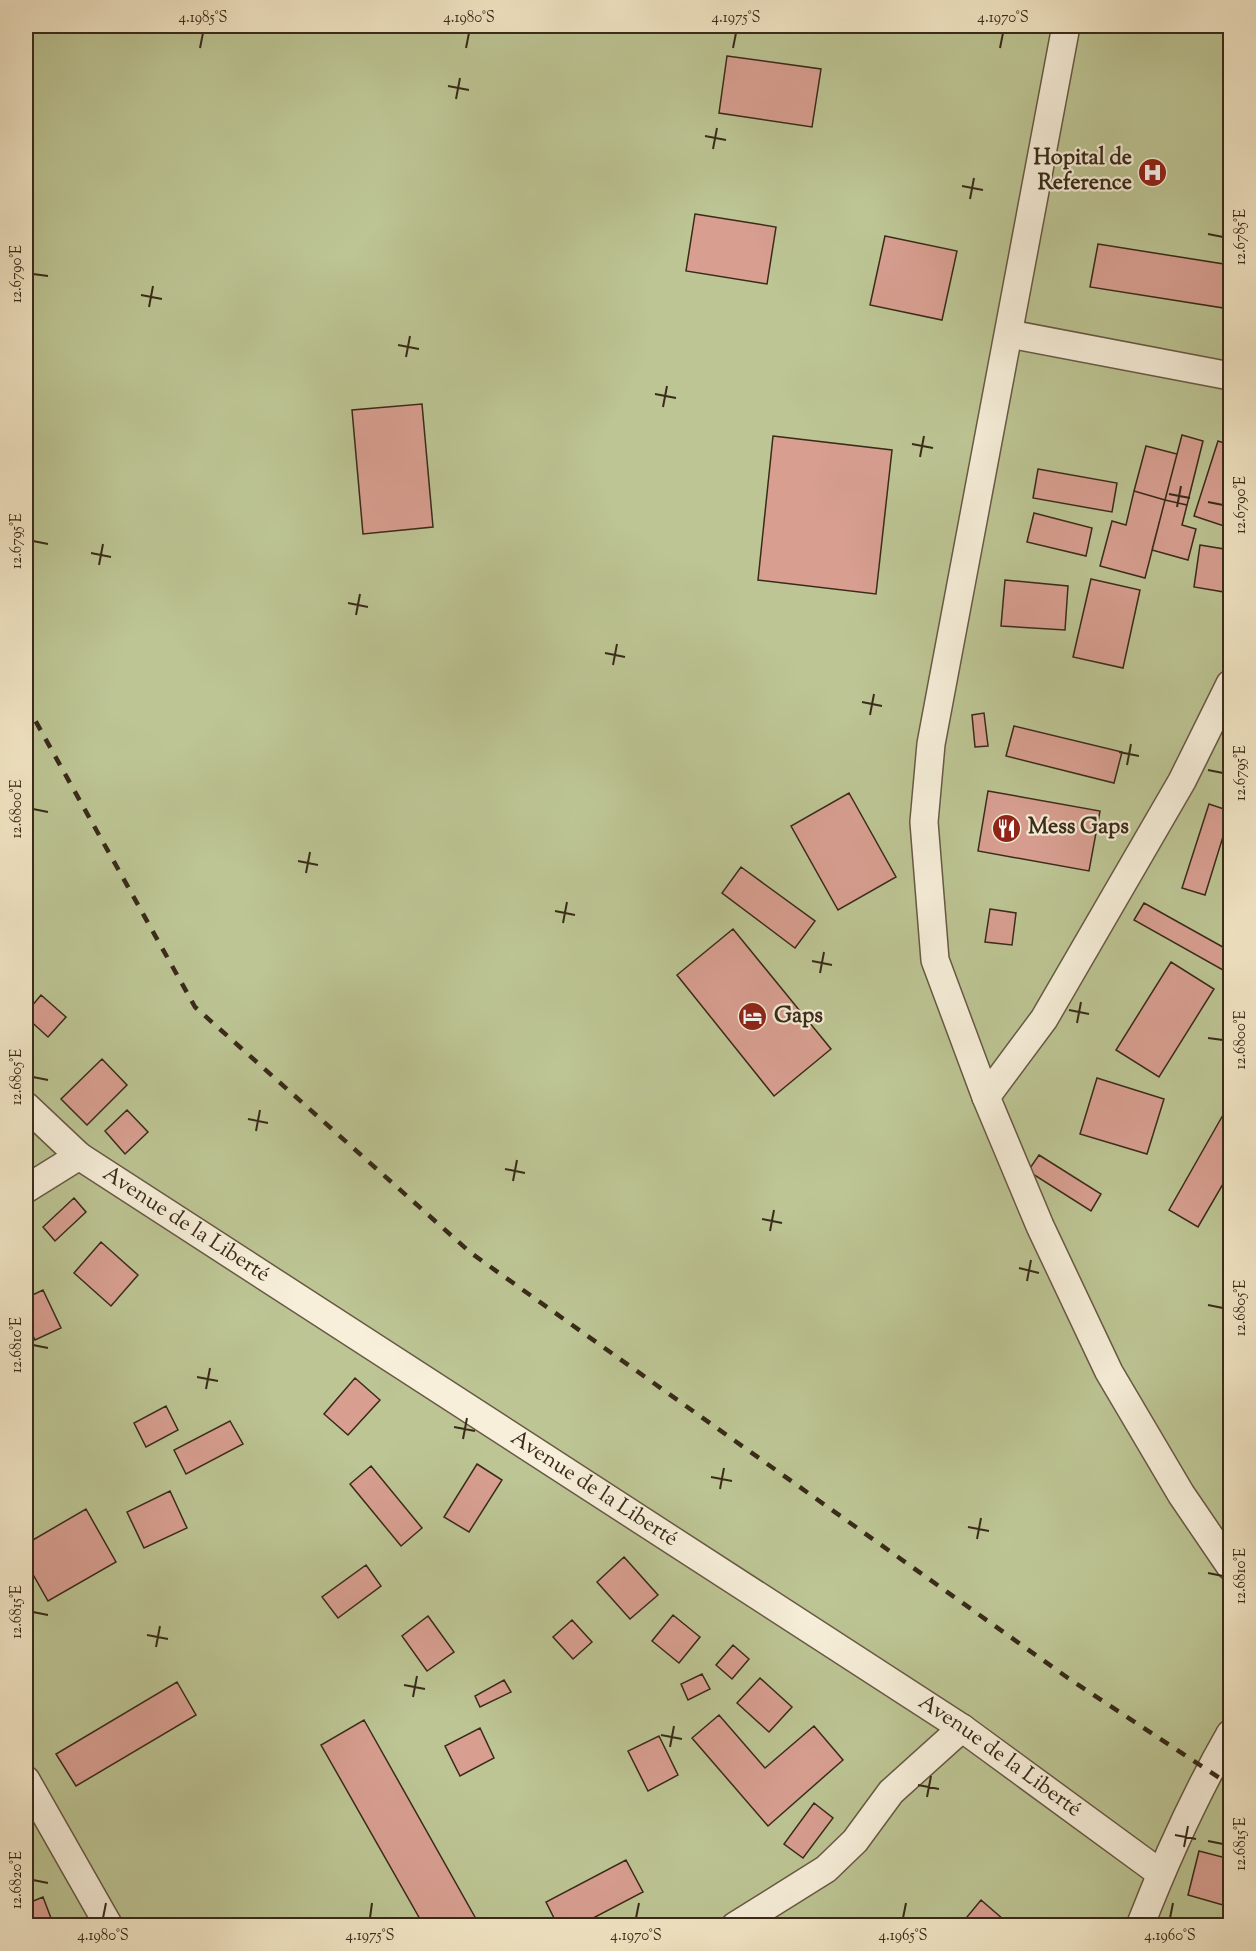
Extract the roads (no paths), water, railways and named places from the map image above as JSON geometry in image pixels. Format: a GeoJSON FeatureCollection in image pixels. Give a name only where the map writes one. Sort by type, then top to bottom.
{"type":"FeatureCollection","features":[{"type":"Feature","properties":{"kind":"street"},"geometry":{"type":"LineString","coordinates":[[1066,26],[1010,334],[931,744],[924,822],[936,960],[986,1097],[1040,1226],[1109,1372],[1181,1494],[1230,1566]]}},
{"type":"Feature","properties":{"kind":"street"},"geometry":{"type":"LineString","coordinates":[[1010,334],[1230,376]]}},
{"type":"Feature","properties":{"kind":"street"},"geometry":{"type":"LineString","coordinates":[[986,1097],[1044,1018],[1182,781],[1230,684]]}},
{"type":"Feature","properties":{"kind":"street","name":"Avenue de la Liberté"},"geometry":{"type":"LineString","coordinates":[[26,1106],[79,1156],[962,1728],[1160,1873]]}},
{"type":"Feature","properties":{"kind":"street"},"geometry":{"type":"LineString","coordinates":[[26,1189],[79,1156]]}},
{"type":"Feature","properties":{"kind":"street"},"geometry":{"type":"LineString","coordinates":[[735,1926],[826,1869],[855,1841],[891,1792],[962,1728]]}},
{"type":"Feature","properties":{"kind":"street"},"geometry":{"type":"LineString","coordinates":[[1140,1926],[1160,1873],[1208,1772],[1230,1734]]}},
{"type":"Feature","properties":{"kind":"street"},"geometry":{"type":"LineString","coordinates":[[26,1780],[109,1926]]}},
{"type":"Feature","properties":{"kind":"railway"},"geometry":{"type":"LineString","coordinates":[[26,704],[195,1007],[471,1253],[1068,1678],[1230,1785]]}},
{"type":"Feature","properties":{"kind":"place","name":"Hopital de Reference"},"geometry":{"type":"Point","coordinates":[1153,172]}},
{"type":"Feature","properties":{"kind":"place","name":"Mess Gaps"},"geometry":{"type":"Point","coordinates":[1007,828]}},
{"type":"Feature","properties":{"kind":"place","name":"Gaps"},"geometry":{"type":"Point","coordinates":[753,1017]}}]}
